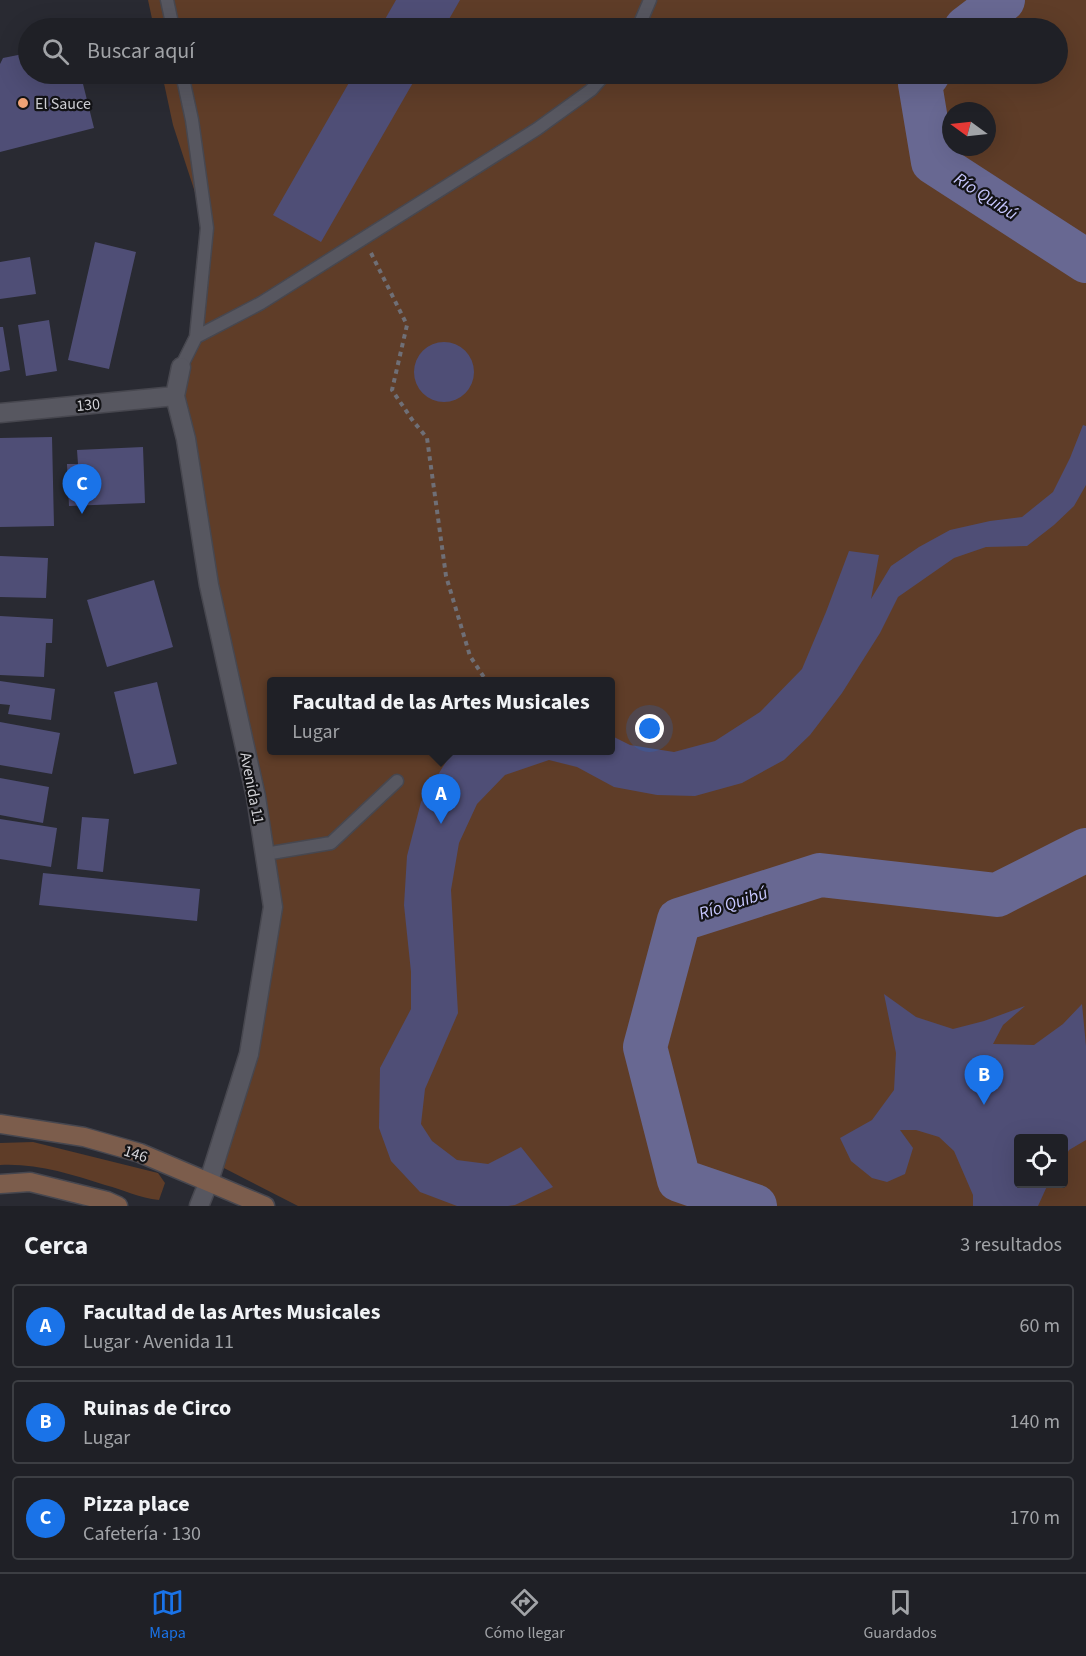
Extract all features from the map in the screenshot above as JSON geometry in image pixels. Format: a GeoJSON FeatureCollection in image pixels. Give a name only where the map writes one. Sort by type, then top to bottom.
{"type":"FeatureCollection","features":[{"type":"Feature","properties":{"kind":"main road","name":"146"},"geometry":{"type":"LineString","coordinates":[[0,1124],[84,1137],[140,1153],[265,1206]]}},
{"type":"Feature","properties":{"kind":"main road"},"geometry":{"type":"LineString","coordinates":[[0,1184],[30,1182],[107,1201],[118,1206]]}},
{"type":"Feature","properties":{"kind":"street","name":"Avenida 11"},"geometry":{"type":"LineString","coordinates":[[181,367],[175,396],[186,439],[209,585],[256,797],[273,907],[249,1054],[199,1206]]}},
{"type":"Feature","properties":{"kind":"street","name":"130"},"geometry":{"type":"LineString","coordinates":[[0,413],[175,396]]}},
{"type":"Feature","properties":{"kind":"lane"},"geometry":{"type":"LineString","coordinates":[[167,0],[171,18]]}},
{"type":"Feature","properties":{"kind":"lane"},"geometry":{"type":"LineString","coordinates":[[642,18],[650,0]]}},
{"type":"Feature","properties":{"kind":"lane"},"geometry":{"type":"LineString","coordinates":[[181,367],[196,337],[207,228],[192,120],[184,84]]}},
{"type":"Feature","properties":{"kind":"lane"},"geometry":{"type":"LineString","coordinates":[[196,337],[261,303],[364,239],[537,129],[596,84]]}},
{"type":"Feature","properties":{"kind":"lane"},"geometry":{"type":"LineString","coordinates":[[265,854],[331,843],[398,781]]}},
{"type":"Feature","properties":{"kind":"path"},"geometry":{"type":"LineString","coordinates":[[364,239],[407,325],[392,390],[428,438],[446,576],[470,656],[484,677]]}},
{"type":"Feature","properties":{"kind":"shaded area"},"geometry":{"type":"Polygon","coordinates":[[[148,0],[1086,0],[1086,1206],[298,1206],[220,1166],[273,907],[175,396],[196,337],[207,229],[173,125],[164,84],[1068,84],[1068,18],[152,18],[148,0]]]}},
{"type":"Feature","properties":{"kind":"shaded area"},"geometry":{"type":"Polygon","coordinates":[[[33,1142],[158,1173],[165,1183],[159,1200],[138,1196],[53,1170],[0,1165],[0,1143],[33,1142]]]}},
{"type":"Feature","properties":{"kind":"building"},"geometry":{"type":"Polygon","coordinates":[[[396,0],[460,0],[450,18],[386,18],[396,0]]]}},
{"type":"Feature","properties":{"kind":"building"},"geometry":{"type":"Polygon","coordinates":[[[18,55],[18,84],[83,84],[94,128],[0,152],[0,64],[3,58],[18,55]]]}},
{"type":"Feature","properties":{"kind":"building"},"geometry":{"type":"Polygon","coordinates":[[[348,84],[412,84],[321,242],[273,215],[348,84]]]}},
{"type":"Feature","properties":{"kind":"building"},"geometry":{"type":"Polygon","coordinates":[[[95,242],[136,252],[109,369],[68,360],[95,242]]]}},
{"type":"Feature","properties":{"kind":"building"},"geometry":{"type":"Polygon","coordinates":[[[30,257],[36,294],[0,299],[0,262],[30,257]]]}},
{"type":"Feature","properties":{"kind":"building"},"geometry":{"type":"Polygon","coordinates":[[[49,320],[57,371],[26,376],[18,325],[49,320]]]}},
{"type":"Feature","properties":{"kind":"building"},"geometry":{"type":"Polygon","coordinates":[[[0,327],[3,327],[10,370],[0,372],[0,327]]]}},
{"type":"Feature","properties":{"kind":"building"},"geometry":{"type":"Polygon","coordinates":[[[438,342],[450,342],[461,347],[469,355],[474,372],[472,384],[461,397],[450,402],[438,402],[427,397],[419,389],[414,378],[414,366],[419,355],[427,347],[438,342]]]}},
{"type":"Feature","properties":{"kind":"building"},"geometry":{"type":"Polygon","coordinates":[[[1083,425],[1086,426],[1086,485],[1074,506],[1027,546],[986,547],[954,558],[898,597],[880,633],[842,693],[810,735],[784,760],[742,783],[695,796],[657,795],[614,787],[577,767],[549,760],[505,775],[477,804],[459,843],[451,890],[458,1013],[425,1089],[421,1124],[432,1141],[457,1160],[488,1164],[521,1147],[553,1187],[515,1205],[508,1206],[457,1206],[420,1192],[391,1161],[379,1128],[380,1068],[411,1009],[411,972],[404,905],[407,856],[421,802],[449,757],[451,755],[615,755],[615,738],[630,745],[674,752],[715,741],[760,712],[802,669],[849,551],[879,555],[871,599],[891,566],[950,530],[1022,517],[1053,492],[1083,425]]]}},
{"type":"Feature","properties":{"kind":"building"},"geometry":{"type":"Polygon","coordinates":[[[52,437],[54,526],[0,527],[0,438],[52,437]]]}},
{"type":"Feature","properties":{"kind":"building"},"geometry":{"type":"Polygon","coordinates":[[[143,447],[145,503],[69,506],[67,464],[78,464],[77,450],[143,447]]]}},
{"type":"Feature","properties":{"kind":"building"},"geometry":{"type":"Polygon","coordinates":[[[0,556],[48,558],[46,598],[0,597],[0,556]]]}},
{"type":"Feature","properties":{"kind":"building"},"geometry":{"type":"Polygon","coordinates":[[[154,580],[173,647],[107,667],[87,600],[154,580]]]}},
{"type":"Feature","properties":{"kind":"building"},"geometry":{"type":"Polygon","coordinates":[[[0,616],[53,619],[52,643],[46,643],[44,677],[0,675],[0,616]]]}},
{"type":"Feature","properties":{"kind":"building"},"geometry":{"type":"Polygon","coordinates":[[[0,681],[55,689],[51,720],[8,714],[10,705],[0,704],[0,681]]]}},
{"type":"Feature","properties":{"kind":"building"},"geometry":{"type":"Polygon","coordinates":[[[157,682],[177,764],[134,774],[114,692],[157,682]]]}},
{"type":"Feature","properties":{"kind":"building"},"geometry":{"type":"Polygon","coordinates":[[[0,722],[60,733],[52,774],[0,765],[0,722]]]}},
{"type":"Feature","properties":{"kind":"building"},"geometry":{"type":"Polygon","coordinates":[[[0,778],[49,787],[43,823],[0,815],[0,778]]]}},
{"type":"Feature","properties":{"kind":"building"},"geometry":{"type":"Polygon","coordinates":[[[82,817],[109,819],[103,872],[77,869],[82,817]]]}},
{"type":"Feature","properties":{"kind":"building"},"geometry":{"type":"Polygon","coordinates":[[[0,819],[57,828],[51,867],[0,859],[0,819]]]}},
{"type":"Feature","properties":{"kind":"building"},"geometry":{"type":"Polygon","coordinates":[[[43,873],[200,889],[197,921],[39,905],[43,873]]]}},
{"type":"Feature","properties":{"kind":"building"},"geometry":{"type":"Polygon","coordinates":[[[884,994],[916,1017],[953,1029],[984,1021],[1025,1006],[1003,1025],[993,1044],[1034,1045],[1063,1024],[1082,1004],[1086,1046],[1086,1140],[1068,1152],[1068,1134],[1014,1134],[1014,1188],[1046,1188],[1038,1206],[973,1206],[973,1195],[954,1151],[939,1137],[916,1130],[900,1130],[913,1148],[905,1174],[887,1182],[872,1178],[851,1161],[840,1138],[872,1120],[894,1090],[896,1053],[884,994]]]}},
{"type":"Feature","properties":{"kind":"waterway","name":"Río Quibú"},"geometry":{"type":"LineString","coordinates":[[979,18],[1003,0]]}},
{"type":"Feature","properties":{"kind":"waterway","name":"Río Quibú"},"geometry":{"type":"LineString","coordinates":[[920,84],[933,162],[1086,261]]}},
{"type":"Feature","properties":{"kind":"waterway","name":"Río Quibú"},"geometry":{"type":"LineString","coordinates":[[755,1206],[679,1180],[645,1047],[679,920],[820,875],[997,895],[1086,850]]}},
{"type":"Feature","properties":{"kind":"place","name":"El Sauce"},"geometry":{"type":"Point","coordinates":[23,103]}},
{"type":"Feature","properties":{"kind":"place","name":"Pizza place"},"geometry":{"type":"Point","coordinates":[82,514]}},
{"type":"Feature","properties":{"kind":"place","name":"Facultad de las Artes Musicales"},"geometry":{"type":"Point","coordinates":[441,824]}},
{"type":"Feature","properties":{"kind":"place","name":"Ruinas de Circo"},"geometry":{"type":"Point","coordinates":[984,1105]}}]}
